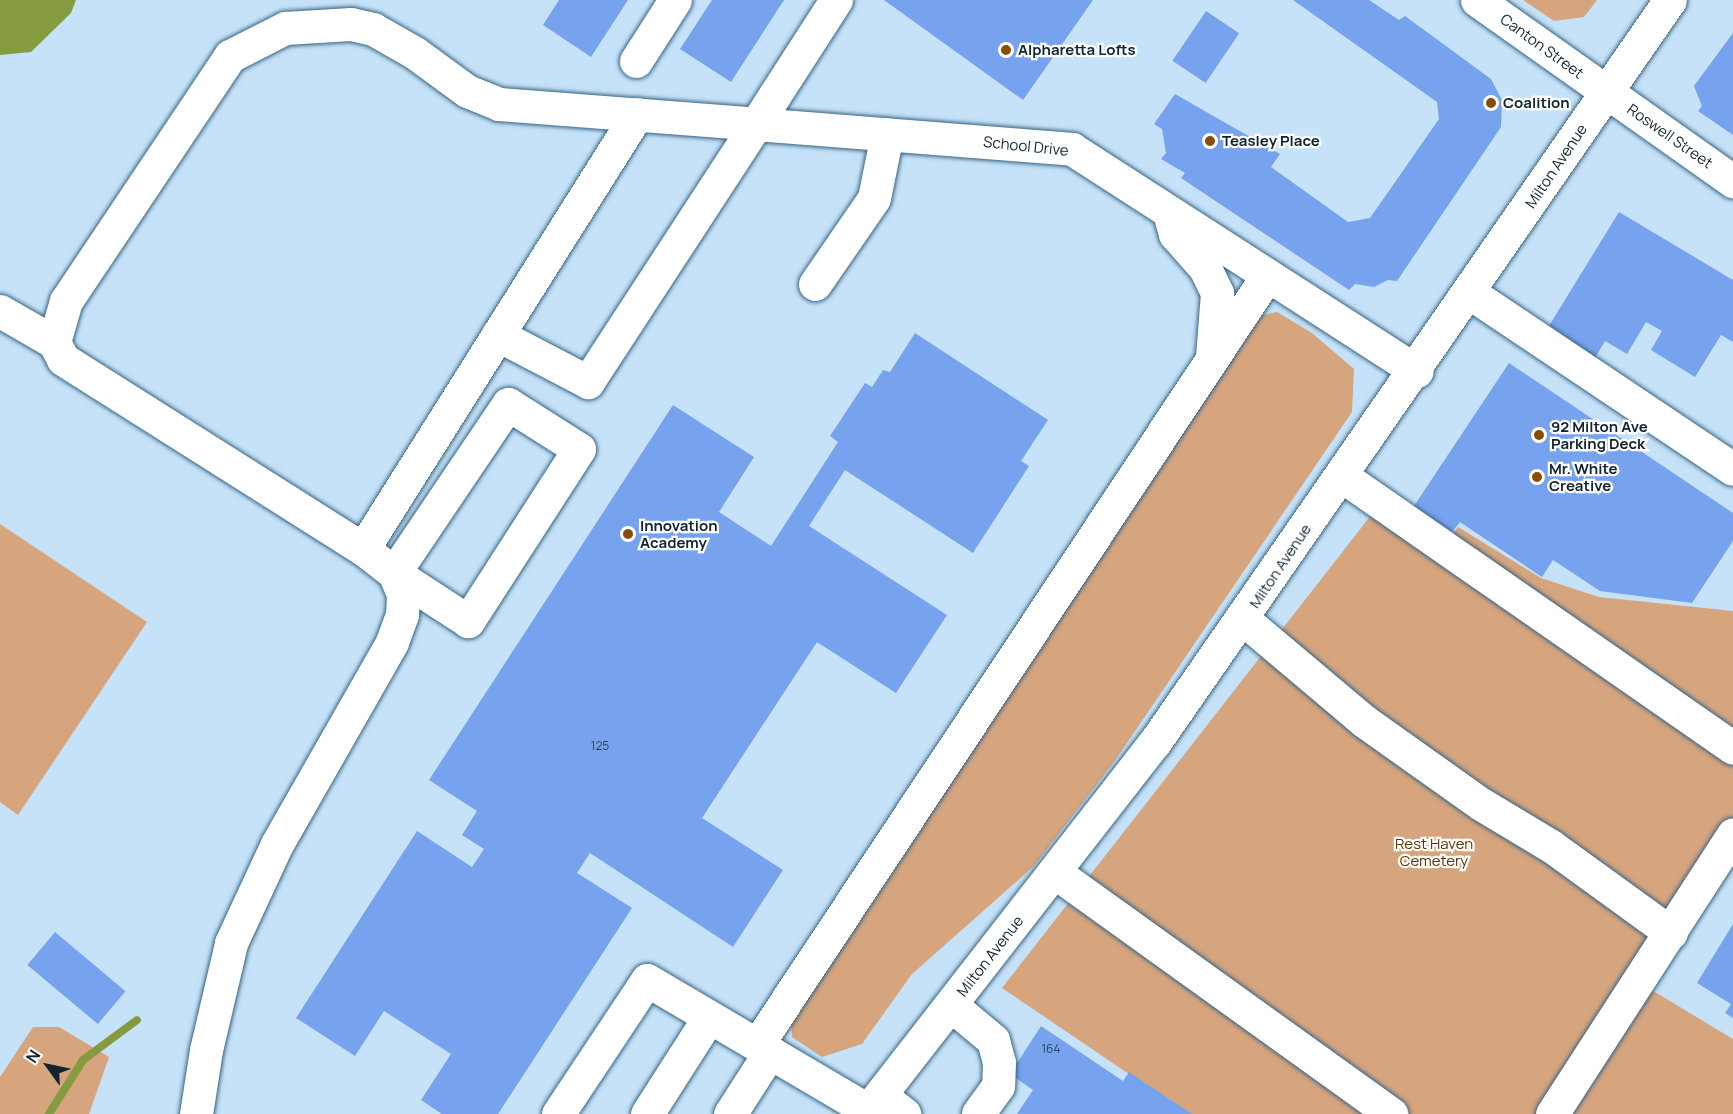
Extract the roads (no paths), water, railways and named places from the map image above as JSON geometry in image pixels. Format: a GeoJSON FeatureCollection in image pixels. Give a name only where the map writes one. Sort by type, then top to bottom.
{"type":"FeatureCollection","features":[{"type":"Feature","properties":{"kind":"street"},"geometry":{"type":"LineString","coordinates":[[636,61],[675,0]]}},
{"type":"Feature","properties":{"kind":"street"},"geometry":{"type":"LineString","coordinates":[[498,335],[588,382],[836,0]]}},
{"type":"Feature","properties":{"kind":"street","name":"Canton Street"},"geometry":{"type":"LineString","coordinates":[[1477,0],[1606,93]]}},
{"type":"Feature","properties":{"kind":"street","name":"Milton Avenue"},"geometry":{"type":"LineString","coordinates":[[879,1108],[951,1005],[1056,873],[1243,619],[1671,0]]}},
{"type":"Feature","properties":{"kind":"street","name":"School Drive"},"geometry":{"type":"LineString","coordinates":[[54,342],[66,301],[230,56],[269,34],[285,28],[351,24],[373,29],[409,49],[467,91],[499,104],[1072,148],[1416,371]]}},
{"type":"Feature","properties":{"kind":"street","name":"Roswell Street"},"geometry":{"type":"LineString","coordinates":[[1606,93],[1733,181]]}},
{"type":"Feature","properties":{"kind":"street"},"geometry":{"type":"LineString","coordinates":[[363,549],[638,114]]}},
{"type":"Feature","properties":{"kind":"street"},"geometry":{"type":"LineString","coordinates":[[816,284],[874,198],[886,134]]}},
{"type":"Feature","properties":{"kind":"street"},"geometry":{"type":"LineString","coordinates":[[1169,212],[1175,234],[1205,268],[1217,293],[1212,358]]}},
{"type":"Feature","properties":{"kind":"street"},"geometry":{"type":"LineString","coordinates":[[730,1114],[764,1048],[1267,276]]}},
{"type":"Feature","properties":{"kind":"street"},"geometry":{"type":"LineString","coordinates":[[1470,293],[1733,469]]}},
{"type":"Feature","properties":{"kind":"street"},"geometry":{"type":"LineString","coordinates":[[0,311],[54,342],[63,359],[363,549],[394,573],[468,621],[579,449],[507,404],[394,573]]}},
{"type":"Feature","properties":{"kind":"street"},"geometry":{"type":"LineString","coordinates":[[1342,476],[1733,748]]}},
{"type":"Feature","properties":{"kind":"street"},"geometry":{"type":"LineString","coordinates":[[196,1114],[206,1050],[231,943],[277,844],[392,642],[402,615],[403,594],[394,573]]}},
{"type":"Feature","properties":{"kind":"street"},"geometry":{"type":"LineString","coordinates":[[1243,619],[1364,721],[1481,804],[1551,846],[1671,933]]}},
{"type":"Feature","properties":{"kind":"street"},"geometry":{"type":"LineString","coordinates":[[1552,1114],[1733,834]]}},
{"type":"Feature","properties":{"kind":"street"},"geometry":{"type":"LineString","coordinates":[[1056,873],[1391,1114]]}},
{"type":"Feature","properties":{"kind":"street"},"geometry":{"type":"LineString","coordinates":[[558,1114],[647,980],[764,1048],[879,1108]]}},
{"type":"Feature","properties":{"kind":"street"},"geometry":{"type":"LineString","coordinates":[[951,1005],[993,1040],[999,1062],[998,1086],[978,1114]]}},
{"type":"Feature","properties":{"kind":"street"},"geometry":{"type":"LineString","coordinates":[[647,1114],[709,1017]]}},
{"type":"Feature","properties":{"kind":"waterway"},"geometry":{"type":"LineString","coordinates":[[49,1114],[83,1060],[137,1020]]}},
{"type":"Feature","properties":{"kind":"place","name":"Alpharetta Lofts"},"geometry":{"type":"Point","coordinates":[1006,50]}},
{"type":"Feature","properties":{"kind":"place","name":"Coalition"},"geometry":{"type":"Point","coordinates":[1491,103]}},
{"type":"Feature","properties":{"kind":"place","name":"Teasley Place"},"geometry":{"type":"Point","coordinates":[1210,141]}},
{"type":"Feature","properties":{"kind":"place","name":"92 Milton Ave Parking Deck"},"geometry":{"type":"Point","coordinates":[1539,435]}},
{"type":"Feature","properties":{"kind":"place","name":"Mr. White Creative"},"geometry":{"type":"Point","coordinates":[1537,477]}},
{"type":"Feature","properties":{"kind":"place","name":"Innovation Academy"},"geometry":{"type":"Point","coordinates":[628,534]}},
{"type":"Feature","properties":{"kind":"park label","name":"Rest Haven Cemetery"},"geometry":{"type":"Point","coordinates":[1434,852]}}]}
